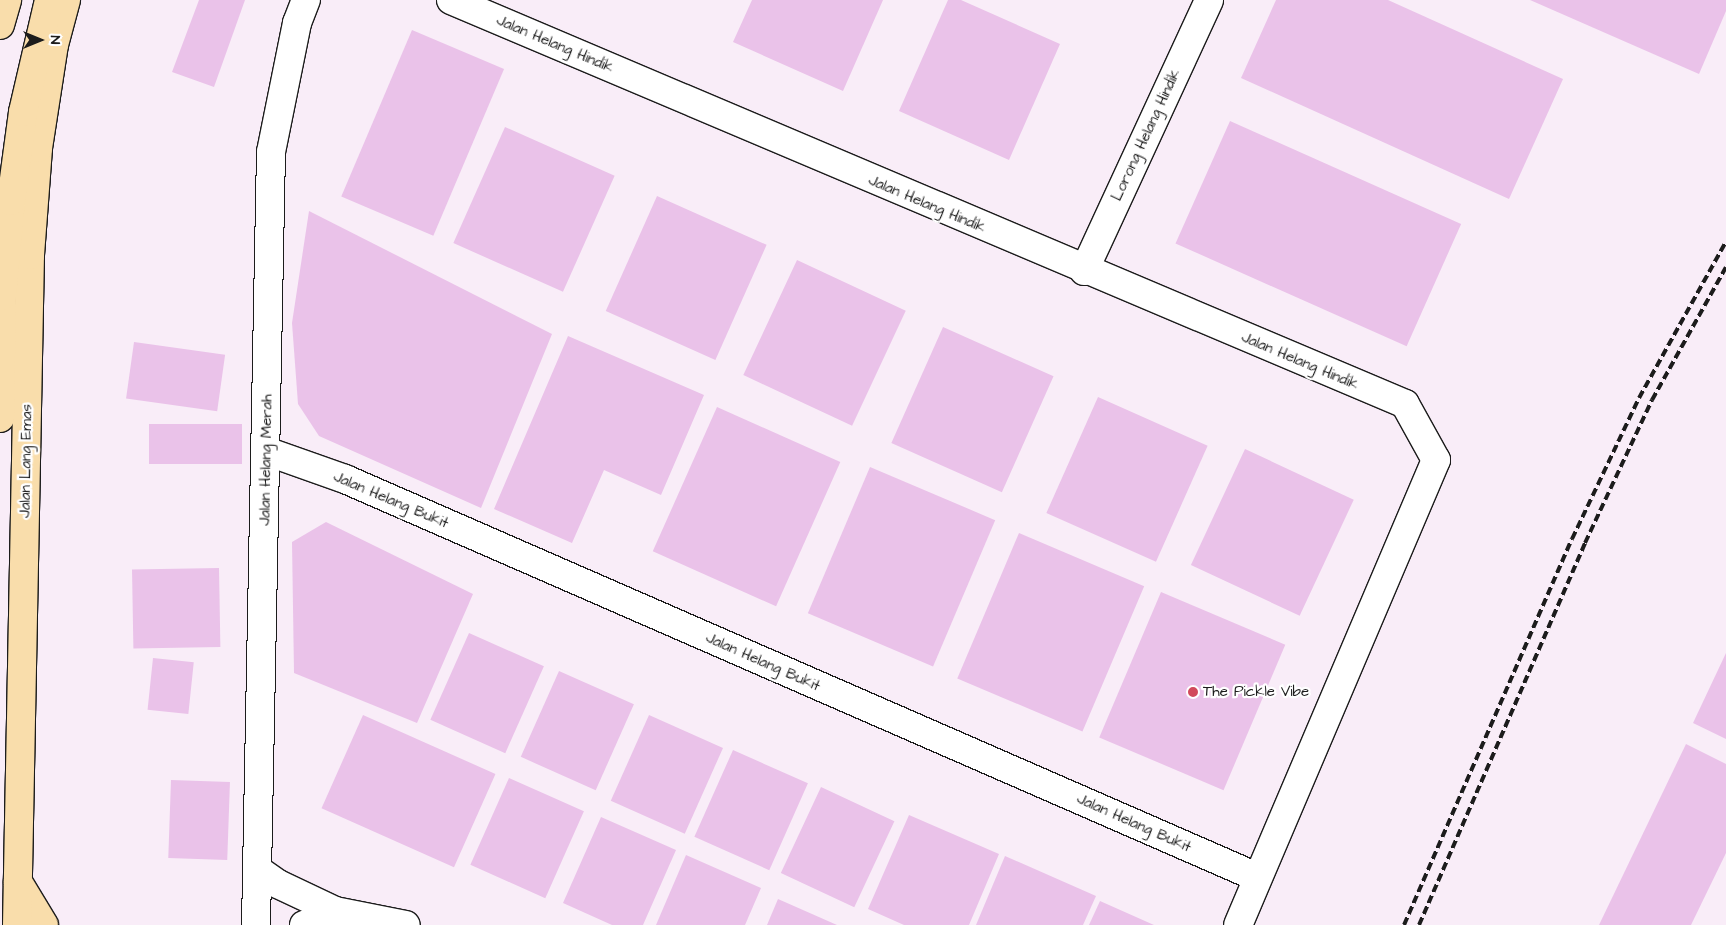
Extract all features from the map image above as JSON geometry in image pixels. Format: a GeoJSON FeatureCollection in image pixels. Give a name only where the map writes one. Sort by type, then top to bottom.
{"type":"FeatureCollection","features":[{"type":"Feature","properties":{"kind":"main road"},"geometry":{"type":"LineString","coordinates":[[0,25],[7,0]]}},
{"type":"Feature","properties":{"kind":"main road"},"geometry":{"type":"LineString","coordinates":[[0,418],[2,296],[11,201],[23,112],[49,0]]}},
{"type":"Feature","properties":{"kind":"main road","name":"Jalan Lang Emas"},"geometry":{"type":"LineString","coordinates":[[17,925],[30,255],[38,148],[54,45],[66,0]]}},
{"type":"Feature","properties":{"kind":"main road"},"geometry":{"type":"LineString","coordinates":[[17,881],[44,925]]}},
{"type":"Feature","properties":{"kind":"street","name":"Jalan Helang Merah"},"geometry":{"type":"LineString","coordinates":[[256,925],[271,152],[297,23],[306,0]]}},
{"type":"Feature","properties":{"kind":"street","name":"Jalan Helang Hindik"},"geometry":{"type":"LineString","coordinates":[[450,0],[1084,271],[1405,404],[1436,460],[1257,877]]}},
{"type":"Feature","properties":{"kind":"street","name":"Lorong Helang Hindik"},"geometry":{"type":"LineString","coordinates":[[1084,271],[1208,0]]}},
{"type":"Feature","properties":{"kind":"street","name":"Jalan Helang Bukit"},"geometry":{"type":"LineString","coordinates":[[266,451],[345,479],[1257,877]]}},
{"type":"Feature","properties":{"kind":"street"},"geometry":{"type":"LineString","coordinates":[[258,870],[278,884],[334,911],[406,925]]}},
{"type":"Feature","properties":{"kind":"street"},"geometry":{"type":"LineString","coordinates":[[1238,925],[1257,877]]}},
{"type":"Feature","properties":{"kind":"street"},"geometry":{"type":"LineString","coordinates":[[304,925],[334,911]]}},
{"type":"Feature","properties":{"kind":"building"},"geometry":{"type":"Polygon","coordinates":[[[199,0],[245,0],[214,87],[172,72],[199,0]]]}},
{"type":"Feature","properties":{"kind":"building"},"geometry":{"type":"Polygon","coordinates":[[[752,0],[883,0],[843,91],[733,42],[752,0]]]}},
{"type":"Feature","properties":{"kind":"building"},"geometry":{"type":"Polygon","coordinates":[[[948,0],[961,0],[1060,44],[1009,160],[899,111],[948,0]]]}},
{"type":"Feature","properties":{"kind":"building"},"geometry":{"type":"Polygon","coordinates":[[[1276,0],[1388,0],[1563,79],[1509,199],[1241,78],[1276,0]]]}},
{"type":"Feature","properties":{"kind":"building"},"geometry":{"type":"Polygon","coordinates":[[[1530,0],[1726,0],[1726,11],[1699,74],[1530,0]]]}},
{"type":"Feature","properties":{"kind":"building"},"geometry":{"type":"Polygon","coordinates":[[[412,30],[504,69],[433,236],[341,197],[412,30]]]}},
{"type":"Feature","properties":{"kind":"building"},"geometry":{"type":"Polygon","coordinates":[[[1230,121],[1461,224],[1407,346],[1175,243],[1230,121]]]}},
{"type":"Feature","properties":{"kind":"building"},"geometry":{"type":"Polygon","coordinates":[[[505,127],[615,176],[563,292],[453,243],[505,127]]]}},
{"type":"Feature","properties":{"kind":"building"},"geometry":{"type":"Polygon","coordinates":[[[657,196],[767,245],[715,360],[606,311],[657,196]]]}},
{"type":"Feature","properties":{"kind":"building"},"geometry":{"type":"Polygon","coordinates":[[[309,211],[552,334],[481,508],[319,436],[298,404],[292,323],[309,211]]]}},
{"type":"Feature","properties":{"kind":"building"},"geometry":{"type":"Polygon","coordinates":[[[797,260],[906,311],[852,426],[743,375],[797,260]]]}},
{"type":"Feature","properties":{"kind":"building"},"geometry":{"type":"Polygon","coordinates":[[[943,327],[1054,376],[1002,492],[891,443],[943,327]]]}},
{"type":"Feature","properties":{"kind":"building"},"geometry":{"type":"Polygon","coordinates":[[[568,336],[704,395],[661,495],[604,470],[572,543],[494,509],[568,336]]]}},
{"type":"Feature","properties":{"kind":"building"},"geometry":{"type":"Polygon","coordinates":[[[134,342],[225,355],[217,411],[126,398],[134,342]]]}},
{"type":"Feature","properties":{"kind":"building"},"geometry":{"type":"Polygon","coordinates":[[[1098,397],[1208,446],[1156,562],[1046,513],[1098,397]]]}},
{"type":"Feature","properties":{"kind":"building"},"geometry":{"type":"Polygon","coordinates":[[[717,407],[840,462],[776,606],[653,551],[717,407]]]}},
{"type":"Feature","properties":{"kind":"building"},"geometry":{"type":"Polygon","coordinates":[[[149,424],[242,424],[242,464],[149,464],[149,424]]]}},
{"type":"Feature","properties":{"kind":"building"},"geometry":{"type":"Polygon","coordinates":[[[1245,449],[1354,500],[1300,616],[1191,565],[1245,449]]]}},
{"type":"Feature","properties":{"kind":"building"},"geometry":{"type":"Polygon","coordinates":[[[870,467],[995,520],[933,666],[808,613],[870,467]]]}},
{"type":"Feature","properties":{"kind":"building"},"geometry":{"type":"Polygon","coordinates":[[[326,522],[473,594],[417,723],[294,673],[292,542],[326,522]]]}},
{"type":"Feature","properties":{"kind":"building"},"geometry":{"type":"Polygon","coordinates":[[[1019,533],[1144,586],[1082,732],[957,678],[1019,533]]]}},
{"type":"Feature","properties":{"kind":"building"},"geometry":{"type":"Polygon","coordinates":[[[219,568],[220,647],[133,649],[132,570],[219,568]]]}},
{"type":"Feature","properties":{"kind":"building","name":"The Pickle Vibe"},"geometry":{"type":"Polygon","coordinates":[[[1161,592],[1285,645],[1224,790],[1099,737],[1161,592]]]}},
{"type":"Feature","properties":{"kind":"building"},"geometry":{"type":"Polygon","coordinates":[[[469,633],[544,666],[505,753],[430,720],[469,633]]]}},
{"type":"Feature","properties":{"kind":"building"},"geometry":{"type":"Polygon","coordinates":[[[1726,653],[1726,739],[1693,723],[1726,653]]]}},
{"type":"Feature","properties":{"kind":"building"},"geometry":{"type":"Polygon","coordinates":[[[153,658],[194,662],[188,714],[148,710],[153,658]]]}},
{"type":"Feature","properties":{"kind":"building"},"geometry":{"type":"Polygon","coordinates":[[[559,671],[634,704],[596,790],[521,757],[559,671]]]}},
{"type":"Feature","properties":{"kind":"building"},"geometry":{"type":"Polygon","coordinates":[[[363,715],[495,774],[454,867],[322,808],[363,715]]]}},
{"type":"Feature","properties":{"kind":"building"},"geometry":{"type":"Polygon","coordinates":[[[649,715],[723,748],[685,834],[611,801],[649,715]]]}},
{"type":"Feature","properties":{"kind":"building"},"geometry":{"type":"Polygon","coordinates":[[[1686,744],[1726,764],[1726,853],[1691,925],[1599,925],[1686,744]]]}},
{"type":"Feature","properties":{"kind":"building"},"geometry":{"type":"Polygon","coordinates":[[[733,750],[808,783],[769,870],[694,837],[733,750]]]}},
{"type":"Feature","properties":{"kind":"building"},"geometry":{"type":"Polygon","coordinates":[[[509,778],[584,811],[545,898],[470,865],[509,778]]]}},
{"type":"Feature","properties":{"kind":"building"},"geometry":{"type":"Polygon","coordinates":[[[171,780],[230,782],[227,860],[168,858],[171,780]]]}},
{"type":"Feature","properties":{"kind":"building"},"geometry":{"type":"Polygon","coordinates":[[[821,787],[894,821],[854,907],[781,873],[821,787]]]}},
{"type":"Feature","properties":{"kind":"building"},"geometry":{"type":"Polygon","coordinates":[[[909,815],[999,854],[969,925],[904,925],[868,909],[909,815]]]}},
{"type":"Feature","properties":{"kind":"building"},"geometry":{"type":"Polygon","coordinates":[[[601,817],[676,850],[643,925],[612,925],[563,903],[601,817]]]}},
{"type":"Feature","properties":{"kind":"building"},"geometry":{"type":"Polygon","coordinates":[[[686,855],[761,888],[745,925],[656,925],[686,855]]]}},
{"type":"Feature","properties":{"kind":"building"},"geometry":{"type":"Polygon","coordinates":[[[1005,856],[1096,896],[1083,925],[976,925],[1005,856]]]}},
{"type":"Feature","properties":{"kind":"building"},"geometry":{"type":"Polygon","coordinates":[[[778,899],[837,925],[767,925],[778,899]]]}},
{"type":"Feature","properties":{"kind":"building"},"geometry":{"type":"Polygon","coordinates":[[[1100,901],[1154,925],[1089,925],[1100,901]]]}},
{"type":"Feature","properties":{"kind":"railway"},"geometry":{"type":"LineString","coordinates":[[1404,925],[1572,539],[1639,398],[1726,242]]}},
{"type":"Feature","properties":{"kind":"railway"},"geometry":{"type":"LineString","coordinates":[[1419,925],[1585,543],[1652,400],[1726,267]]}},
{"type":"Feature","properties":{"kind":"place","name":"The Pickle Vibe"},"geometry":{"type":"Point","coordinates":[1193,692]}}]}
